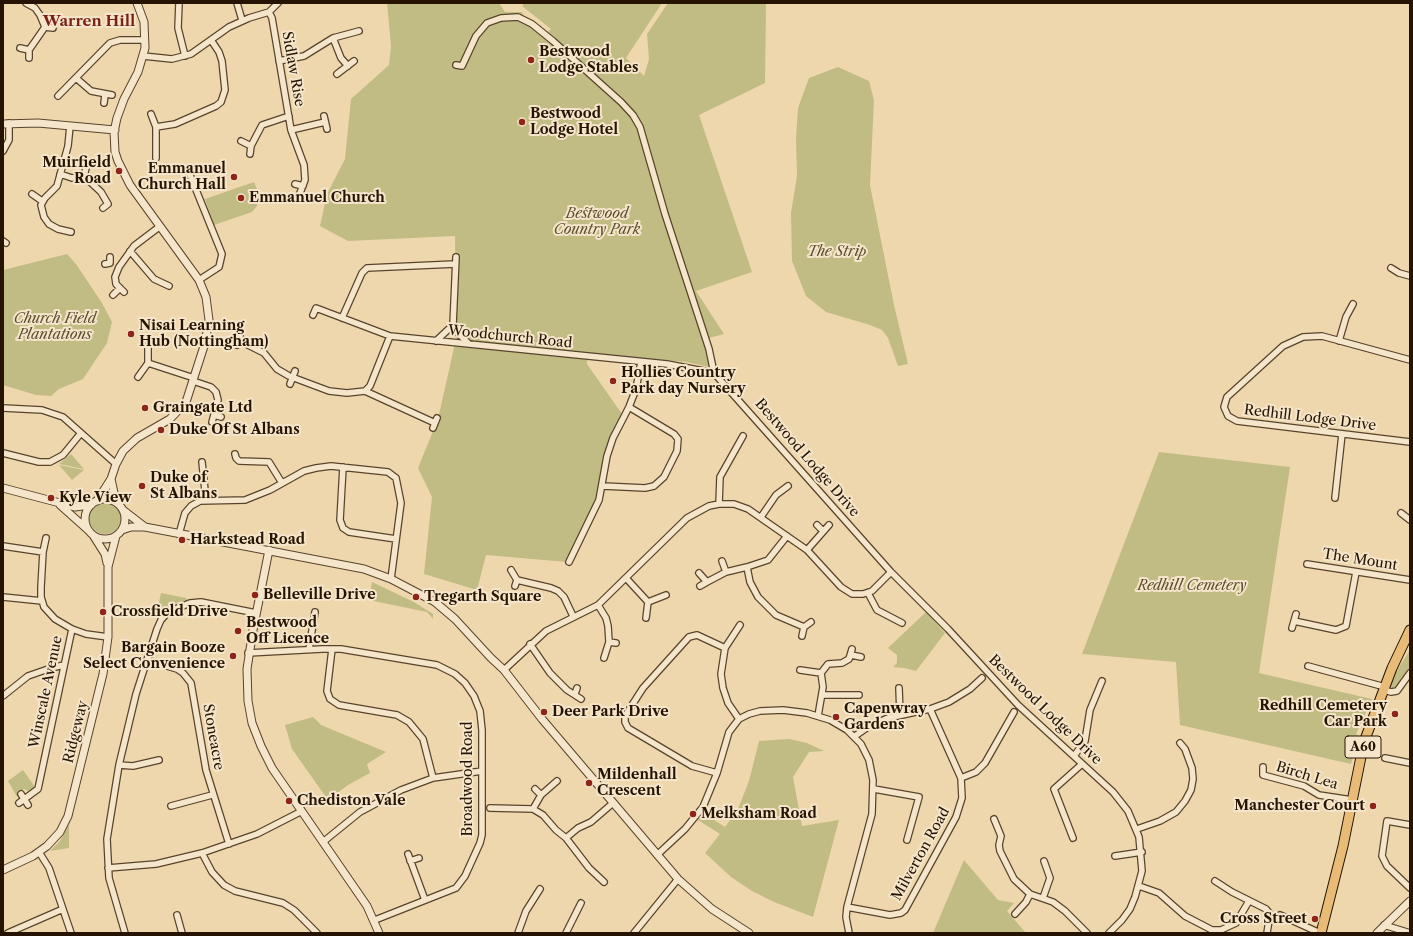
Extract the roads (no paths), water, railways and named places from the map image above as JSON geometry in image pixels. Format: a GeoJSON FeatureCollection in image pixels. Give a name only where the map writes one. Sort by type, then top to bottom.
{"type":"FeatureCollection","features":[{"type":"Feature","properties":{"kind":"highway","name":"A60"},"geometry":{"type":"LineString","coordinates":[[1320,933],[1352,800],[1364,742],[1384,688],[1410,630]]}},
{"type":"Feature","properties":{"kind":"street"},"geometry":{"type":"LineString","coordinates":[[27,3],[40,15],[45,27]]}},
{"type":"Feature","properties":{"kind":"street"},"geometry":{"type":"LineString","coordinates":[[90,532],[85,520],[88,509],[111,479],[116,464],[123,451],[137,438],[175,415],[186,402],[194,380],[207,333],[209,320],[206,297],[199,280],[130,186],[120,167],[115,152],[115,130],[120,106],[138,72],[143,56],[145,40],[144,22],[137,3]]}},
{"type":"Feature","properties":{"kind":"street"},"geometry":{"type":"LineString","coordinates":[[237,3],[242,20]]}},
{"type":"Feature","properties":{"kind":"street"},"geometry":{"type":"LineString","coordinates":[[143,56],[166,59],[186,56],[197,51],[223,30],[242,20],[269,12],[278,3]]}},
{"type":"Feature","properties":{"kind":"street"},"geometry":{"type":"LineString","coordinates":[[186,7],[178,4],[178,28],[186,56]]}},
{"type":"Feature","properties":{"kind":"street","name":"Sidlaw Rise"},"geometry":{"type":"LineString","coordinates":[[269,12],[272,18],[291,130],[304,165],[303,186],[300,193]]}},
{"type":"Feature","properties":{"kind":"street","name":"Bestwood Lodge Drive"},"geometry":{"type":"LineString","coordinates":[[456,65],[462,66],[476,36],[487,23],[501,18],[518,17],[532,24],[553,40],[621,102],[633,115],[640,127],[665,214],[709,349],[714,373],[891,572],[948,629],[1018,705],[1120,800],[1137,829],[1142,852],[1142,871],[1139,886],[1130,909],[1113,932]]}},
{"type":"Feature","properties":{"kind":"street"},"geometry":{"type":"LineString","coordinates":[[351,25],[352,32]]}},
{"type":"Feature","properties":{"kind":"street"},"geometry":{"type":"LineString","coordinates":[[45,27],[54,28]]}},
{"type":"Feature","properties":{"kind":"street"},"geometry":{"type":"LineString","coordinates":[[29,58],[29,50],[45,27]]}},
{"type":"Feature","properties":{"kind":"street"},"geometry":{"type":"LineString","coordinates":[[279,61],[304,56],[333,38],[359,31]]}},
{"type":"Feature","properties":{"kind":"street"},"geometry":{"type":"LineString","coordinates":[[333,38],[341,58],[348,66]]}},
{"type":"Feature","properties":{"kind":"street"},"geometry":{"type":"LineString","coordinates":[[58,96],[61,89],[76,78],[110,43],[120,40],[145,40]]}},
{"type":"Feature","properties":{"kind":"street"},"geometry":{"type":"LineString","coordinates":[[156,127],[176,124],[216,106],[221,102],[225,90],[222,61],[219,52],[211,40]]}},
{"type":"Feature","properties":{"kind":"street"},"geometry":{"type":"LineString","coordinates":[[20,48],[29,50]]}},
{"type":"Feature","properties":{"kind":"street"},"geometry":{"type":"LineString","coordinates":[[338,74],[354,61]]}},
{"type":"Feature","properties":{"kind":"street"},"geometry":{"type":"LineString","coordinates":[[76,78],[88,89],[105,95],[112,95]]}},
{"type":"Feature","properties":{"kind":"street"},"geometry":{"type":"LineString","coordinates":[[104,102],[105,95]]}},
{"type":"Feature","properties":{"kind":"street"},"geometry":{"type":"LineString","coordinates":[[151,114],[156,127],[156,158]]}},
{"type":"Feature","properties":{"kind":"street"},"geometry":{"type":"LineString","coordinates":[[250,154],[251,146],[262,125],[289,116]]}},
{"type":"Feature","properties":{"kind":"street","name":"Sidlaw Rise"},"geometry":{"type":"LineString","coordinates":[[291,130],[325,119],[327,129]]}},
{"type":"Feature","properties":{"kind":"street"},"geometry":{"type":"LineString","coordinates":[[3,151],[9,140],[6,123],[115,130]]}},
{"type":"Feature","properties":{"kind":"street"},"geometry":{"type":"LineString","coordinates":[[70,126],[68,146],[55,190],[42,201],[42,208],[44,217],[49,224],[58,229],[71,232]]}},
{"type":"Feature","properties":{"kind":"street"},"geometry":{"type":"LineString","coordinates":[[241,141],[251,146]]}},
{"type":"Feature","properties":{"kind":"street"},"geometry":{"type":"LineString","coordinates":[[149,150],[156,150]]}},
{"type":"Feature","properties":{"kind":"street"},"geometry":{"type":"LineString","coordinates":[[84,177],[86,168]]}},
{"type":"Feature","properties":{"kind":"street"},"geometry":{"type":"LineString","coordinates":[[60,174],[72,178],[84,177],[100,192],[108,204],[103,208]]}},
{"type":"Feature","properties":{"kind":"street"},"geometry":{"type":"LineString","coordinates":[[190,175],[222,257],[219,267],[199,280]]}},
{"type":"Feature","properties":{"kind":"street"},"geometry":{"type":"LineString","coordinates":[[186,184],[193,182]]}},
{"type":"Feature","properties":{"kind":"street"},"geometry":{"type":"LineString","coordinates":[[295,184],[303,186]]}},
{"type":"Feature","properties":{"kind":"street"},"geometry":{"type":"LineString","coordinates":[[32,194],[42,201]]}},
{"type":"Feature","properties":{"kind":"street"},"geometry":{"type":"LineString","coordinates":[[113,295],[122,291],[115,280],[119,267],[130,251],[159,227]]}},
{"type":"Feature","properties":{"kind":"street"},"geometry":{"type":"LineString","coordinates":[[56,236],[58,229]]}},
{"type":"Feature","properties":{"kind":"street"},"geometry":{"type":"LineString","coordinates":[[130,251],[149,275],[165,287]]}},
{"type":"Feature","properties":{"kind":"street"},"geometry":{"type":"LineString","coordinates":[[456,257],[453,325],[456,332],[470,344]]}},
{"type":"Feature","properties":{"kind":"street"},"geometry":{"type":"LineString","coordinates":[[108,261],[119,267]]}},
{"type":"Feature","properties":{"kind":"street"},"geometry":{"type":"LineString","coordinates":[[342,318],[362,273],[367,268],[456,264]]}},
{"type":"Feature","properties":{"kind":"street"},"geometry":{"type":"LineString","coordinates":[[1391,268],[1410,276]]}},
{"type":"Feature","properties":{"kind":"street"},"geometry":{"type":"LineString","coordinates":[[1353,304],[1346,316],[1339,341],[1410,360]]}},
{"type":"Feature","properties":{"kind":"street","name":"Woodchurch Road"},"geometry":{"type":"LineString","coordinates":[[313,315],[316,308],[390,336],[691,367],[714,373]]}},
{"type":"Feature","properties":{"kind":"street"},"geometry":{"type":"LineString","coordinates":[[436,341],[453,325]]}},
{"type":"Feature","properties":{"kind":"street"},"geometry":{"type":"LineString","coordinates":[[240,333],[239,343],[264,353],[277,369],[291,381],[343,393],[365,391],[435,423]]}},
{"type":"Feature","properties":{"kind":"street","name":"Redhill Lodge Drive"},"geometry":{"type":"LineString","coordinates":[[1339,341],[1314,335],[1289,342],[1227,397],[1225,402],[1228,416],[1237,421],[1410,442]]}},
{"type":"Feature","properties":{"kind":"street"},"geometry":{"type":"LineString","coordinates":[[365,391],[370,386],[390,336]]}},
{"type":"Feature","properties":{"kind":"street"},"geometry":{"type":"LineString","coordinates":[[138,377],[148,363],[148,346]]}},
{"type":"Feature","properties":{"kind":"street"},"geometry":{"type":"LineString","coordinates":[[569,562],[594,510],[603,486],[607,456],[613,438],[629,407],[636,389],[641,362]]}},
{"type":"Feature","properties":{"kind":"street"},"geometry":{"type":"LineString","coordinates":[[148,363],[211,387],[216,392],[218,400],[212,422]]}},
{"type":"Feature","properties":{"kind":"street"},"geometry":{"type":"LineString","coordinates":[[291,381],[295,371]]}},
{"type":"Feature","properties":{"kind":"street"},"geometry":{"type":"LineString","coordinates":[[603,486],[645,488],[654,486],[664,477],[677,451],[678,439],[674,434],[629,407]]}},
{"type":"Feature","properties":{"kind":"street"},"geometry":{"type":"LineString","coordinates":[[3,408],[50,411],[68,420],[116,464]]}},
{"type":"Feature","properties":{"kind":"street"},"geometry":{"type":"LineString","coordinates":[[214,415],[221,417]]}},
{"type":"Feature","properties":{"kind":"street"},"geometry":{"type":"LineString","coordinates":[[3,453],[39,462],[50,462],[63,455],[81,433]]}},
{"type":"Feature","properties":{"kind":"street"},"geometry":{"type":"LineString","coordinates":[[1335,498],[1342,434]]}},
{"type":"Feature","properties":{"kind":"street"},"geometry":{"type":"LineString","coordinates":[[719,504],[720,477],[743,436]]}},
{"type":"Feature","properties":{"kind":"street"},"geometry":{"type":"LineString","coordinates":[[729,447],[735,450]]}},
{"type":"Feature","properties":{"kind":"street"},"geometry":{"type":"LineString","coordinates":[[235,454],[239,461],[269,462],[282,483]]}},
{"type":"Feature","properties":{"kind":"street"},"geometry":{"type":"LineString","coordinates":[[202,462],[206,500]]}},
{"type":"Feature","properties":{"kind":"street"},"geometry":{"type":"LineString","coordinates":[[343,467],[340,520],[343,528],[349,532],[396,539]]}},
{"type":"Feature","properties":{"kind":"street"},"geometry":{"type":"LineString","coordinates":[[179,534],[183,518],[187,510],[195,503],[206,500],[245,500],[257,496],[310,469],[343,467],[384,471],[394,475],[401,503],[391,579]]}},
{"type":"Feature","properties":{"kind":"street"},"geometry":{"type":"LineString","coordinates":[[111,479],[116,502],[123,510],[145,527]]}},
{"type":"Feature","properties":{"kind":"street"},"geometry":{"type":"LineString","coordinates":[[761,517],[776,495],[788,486]]}},
{"type":"Feature","properties":{"kind":"street"},"geometry":{"type":"LineString","coordinates":[[3,488],[75,507],[107,499],[116,502]]}},
{"type":"Feature","properties":{"kind":"street"},"geometry":{"type":"LineString","coordinates":[[57,503],[90,532],[106,539],[116,536],[122,530],[125,520],[123,510]]}},
{"type":"Feature","properties":{"kind":"street"},"geometry":{"type":"LineString","coordinates":[[504,670],[530,644],[546,631],[573,616],[598,605],[687,518],[709,506],[734,504],[748,509],[761,517],[807,550],[846,591],[858,595],[868,593],[891,572]]}},
{"type":"Feature","properties":{"kind":"street"},"geometry":{"type":"LineString","coordinates":[[1401,512],[1410,520]]}},
{"type":"Feature","properties":{"kind":"street"},"geometry":{"type":"LineString","coordinates":[[817,525],[823,531]]}},
{"type":"Feature","properties":{"kind":"street"},"geometry":{"type":"LineString","coordinates":[[807,550],[829,525]]}},
{"type":"Feature","properties":{"kind":"street"},"geometry":{"type":"LineString","coordinates":[[122,530],[132,527],[145,527],[364,569],[391,579],[421,594],[446,611],[504,670],[519,691],[678,879],[712,909],[749,933]]}},
{"type":"Feature","properties":{"kind":"street","name":"Ridgeway"},"geometry":{"type":"LineString","coordinates":[[3,870],[39,852],[52,842],[60,832],[72,803],[99,696],[108,637],[108,567],[105,554],[90,532]]}},
{"type":"Feature","properties":{"kind":"street","name":"Ridgeway"},"geometry":{"type":"LineString","coordinates":[[108,567],[116,536]]}},
{"type":"Feature","properties":{"kind":"street"},"geometry":{"type":"LineString","coordinates":[[700,586],[726,572],[747,568],[768,560],[787,536]]}},
{"type":"Feature","properties":{"kind":"street"},"geometry":{"type":"LineString","coordinates":[[46,538],[43,552],[41,587],[42,601],[48,612],[72,630],[108,637]]}},
{"type":"Feature","properties":{"kind":"street"},"geometry":{"type":"LineString","coordinates":[[3,546],[43,552]]}},
{"type":"Feature","properties":{"kind":"street"},"geometry":{"type":"LineString","coordinates":[[269,550],[248,654],[246,688],[250,713],[256,733],[272,768],[367,906],[375,920],[379,933]]}},
{"type":"Feature","properties":{"kind":"street"},"geometry":{"type":"LineString","coordinates":[[722,561],[726,572]]}},
{"type":"Feature","properties":{"kind":"street","name":"The Mount"},"geometry":{"type":"LineString","coordinates":[[1307,564],[1410,580]]}},
{"type":"Feature","properties":{"kind":"street"},"geometry":{"type":"LineString","coordinates":[[747,568],[750,582],[758,597],[776,615],[804,627]]}},
{"type":"Feature","properties":{"kind":"street"},"geometry":{"type":"LineString","coordinates":[[511,570],[516,583],[551,588],[558,591],[564,597],[573,616]]}},
{"type":"Feature","properties":{"kind":"street"},"geometry":{"type":"LineString","coordinates":[[1294,621],[1336,630],[1346,626],[1356,572]]}},
{"type":"Feature","properties":{"kind":"street"},"geometry":{"type":"LineString","coordinates":[[699,573],[707,582]]}},
{"type":"Feature","properties":{"kind":"street"},"geometry":{"type":"LineString","coordinates":[[626,578],[648,602],[646,618]]}},
{"type":"Feature","properties":{"kind":"street"},"geometry":{"type":"LineString","coordinates":[[868,593],[877,610],[902,623]]}},
{"type":"Feature","properties":{"kind":"street"},"geometry":{"type":"LineString","coordinates":[[648,602],[666,595]]}},
{"type":"Feature","properties":{"kind":"street"},"geometry":{"type":"LineString","coordinates":[[3,597],[42,601]]}},
{"type":"Feature","properties":{"kind":"street"},"geometry":{"type":"LineString","coordinates":[[753,602],[758,597]]}},
{"type":"Feature","properties":{"kind":"street"},"geometry":{"type":"LineString","coordinates":[[125,933],[111,886],[108,868],[107,840],[119,765],[136,694],[161,620],[168,612],[178,606],[201,602],[256,613]]}},
{"type":"Feature","properties":{"kind":"street"},"geometry":{"type":"LineString","coordinates":[[598,605],[606,618],[609,642],[604,658]]}},
{"type":"Feature","properties":{"kind":"street"},"geometry":{"type":"LineString","coordinates":[[892,618],[895,611]]}},
{"type":"Feature","properties":{"kind":"street"},"geometry":{"type":"LineString","coordinates":[[309,649],[315,612]]}},
{"type":"Feature","properties":{"kind":"street"},"geometry":{"type":"LineString","coordinates":[[1292,628],[1296,614]]}},
{"type":"Feature","properties":{"kind":"street"},"geometry":{"type":"LineString","coordinates":[[307,618],[314,619]]}},
{"type":"Feature","properties":{"kind":"street"},"geometry":{"type":"LineString","coordinates":[[802,636],[804,627],[811,622]]}},
{"type":"Feature","properties":{"kind":"street"},"geometry":{"type":"LineString","coordinates":[[739,719],[728,703],[722,688],[721,674],[726,648],[740,626]]}},
{"type":"Feature","properties":{"kind":"street","name":"Winscale Avenue"},"geometry":{"type":"LineString","coordinates":[[18,803],[23,796],[38,789],[47,759],[72,630]]}},
{"type":"Feature","properties":{"kind":"street"},"geometry":{"type":"LineString","coordinates":[[717,773],[692,766],[628,728],[625,722],[625,716],[643,688],[689,637],[697,636],[726,648]]}},
{"type":"Feature","properties":{"kind":"street"},"geometry":{"type":"LineString","coordinates":[[609,642],[616,643]]}},
{"type":"Feature","properties":{"kind":"street"},"geometry":{"type":"LineString","coordinates":[[530,644],[550,673],[567,690],[580,700]]}},
{"type":"Feature","properties":{"kind":"street","name":"Broadwood Road"},"geometry":{"type":"LineString","coordinates":[[248,654],[309,649],[332,649],[437,665],[455,674],[470,690],[480,711],[482,730],[482,835],[480,843],[460,884],[453,889],[375,920]]}},
{"type":"Feature","properties":{"kind":"street"},"geometry":{"type":"LineString","coordinates":[[332,649],[327,691],[330,700],[339,705],[397,715],[409,722],[423,739],[434,778]]}},
{"type":"Feature","properties":{"kind":"street"},"geometry":{"type":"LineString","coordinates":[[818,716],[822,695],[821,673],[828,664],[846,661],[852,652],[861,657]]}},
{"type":"Feature","properties":{"kind":"street","name":"Stoneacre"},"geometry":{"type":"LineString","coordinates":[[147,660],[177,669],[183,673],[191,683],[201,746],[212,794],[230,844]]}},
{"type":"Feature","properties":{"kind":"street"},"geometry":{"type":"LineString","coordinates":[[3,696],[28,676],[64,665]]}},
{"type":"Feature","properties":{"kind":"street"},"geometry":{"type":"LineString","coordinates":[[1308,666],[1384,688],[1391,692],[1397,691],[1410,673]]}},
{"type":"Feature","properties":{"kind":"street"},"geometry":{"type":"LineString","coordinates":[[800,670],[821,673]]}},
{"type":"Feature","properties":{"kind":"street"},"geometry":{"type":"LineString","coordinates":[[854,736],[877,722],[900,714],[930,709],[963,694],[982,678]]}},
{"type":"Feature","properties":{"kind":"street"},"geometry":{"type":"LineString","coordinates":[[1074,756],[1085,741],[1088,716],[1096,686],[1102,681]]}},
{"type":"Feature","properties":{"kind":"street"},"geometry":{"type":"LineString","coordinates":[[574,694],[577,688]]}},
{"type":"Feature","properties":{"kind":"street"},"geometry":{"type":"LineString","coordinates":[[851,695],[852,688]]}},
{"type":"Feature","properties":{"kind":"street"},"geometry":{"type":"LineString","coordinates":[[900,714],[899,691],[906,694]]}},
{"type":"Feature","properties":{"kind":"street"},"geometry":{"type":"LineString","coordinates":[[822,695],[859,695]]}},
{"type":"Feature","properties":{"kind":"street","name":"Milverton Road"},"geometry":{"type":"LineString","coordinates":[[847,907],[890,915],[901,913],[905,910],[958,812],[962,798],[961,778],[930,709]]}},
{"type":"Feature","properties":{"kind":"street"},"geometry":{"type":"LineString","coordinates":[[657,855],[685,829],[697,815],[709,795],[729,732],[739,719],[749,714],[770,710],[796,711],[818,716],[839,725],[854,736],[869,760],[874,788],[870,823],[847,907],[846,917],[849,933]]}},
{"type":"Feature","properties":{"kind":"street"},"geometry":{"type":"LineString","coordinates":[[961,778],[976,772],[985,763],[1014,712]]}},
{"type":"Feature","properties":{"kind":"street"},"geometry":{"type":"LineString","coordinates":[[1137,829],[1160,821],[1176,812],[1186,801],[1191,790],[1193,779],[1192,768],[1185,749],[1180,743]]}},
{"type":"Feature","properties":{"kind":"street"},"geometry":{"type":"LineString","coordinates":[[1385,758],[1410,763]]}},
{"type":"Feature","properties":{"kind":"street"},"geometry":{"type":"LineString","coordinates":[[119,765],[133,766],[153,764],[159,760]]}},
{"type":"Feature","properties":{"kind":"street"},"geometry":{"type":"LineString","coordinates":[[1073,838],[1054,789],[1082,764]]}},
{"type":"Feature","properties":{"kind":"street","name":"Birch Lea"},"geometry":{"type":"LineString","coordinates":[[1263,768],[1263,775],[1304,786],[1319,795],[1352,800]]}},
{"type":"Feature","properties":{"kind":"street"},"geometry":{"type":"LineString","coordinates":[[323,842],[354,816],[376,802],[401,790],[434,778],[482,770]]}},
{"type":"Feature","properties":{"kind":"street"},"geometry":{"type":"LineString","coordinates":[[533,809],[540,795],[557,781]]}},
{"type":"Feature","properties":{"kind":"street"},"geometry":{"type":"LineString","coordinates":[[874,788],[919,797],[907,840]]}},
{"type":"Feature","properties":{"kind":"street"},"geometry":{"type":"LineString","coordinates":[[535,789],[540,795]]}},
{"type":"Feature","properties":{"kind":"street"},"geometry":{"type":"LineString","coordinates":[[170,806],[212,794]]}},
{"type":"Feature","properties":{"kind":"street"},"geometry":{"type":"LineString","coordinates":[[23,796],[28,805]]}},
{"type":"Feature","properties":{"kind":"street"},"geometry":{"type":"LineString","coordinates":[[566,838],[578,828],[591,822],[613,803]]}},
{"type":"Feature","properties":{"kind":"street"},"geometry":{"type":"LineString","coordinates":[[490,808],[533,809],[543,816],[566,838],[589,868],[604,882]]}},
{"type":"Feature","properties":{"kind":"street"},"geometry":{"type":"LineString","coordinates":[[108,868],[156,864],[202,853],[257,834],[302,811]]}},
{"type":"Feature","properties":{"kind":"street"},"geometry":{"type":"LineString","coordinates":[[994,819],[1001,836],[999,845],[1000,852],[1008,872],[1019,886],[1030,894],[1053,902],[1065,911],[1087,933]]}},
{"type":"Feature","properties":{"kind":"street"},"geometry":{"type":"LineString","coordinates":[[1410,826],[1387,821],[1382,856],[1387,866],[1410,888]]}},
{"type":"Feature","properties":{"kind":"street"},"geometry":{"type":"LineString","coordinates":[[39,852],[48,866],[71,933]]}},
{"type":"Feature","properties":{"kind":"street"},"geometry":{"type":"LineString","coordinates":[[1115,856],[1142,852]]}},
{"type":"Feature","properties":{"kind":"street"},"geometry":{"type":"LineString","coordinates":[[202,853],[212,872],[224,885],[235,891],[283,903],[294,910],[317,933]]}},
{"type":"Feature","properties":{"kind":"street"},"geometry":{"type":"LineString","coordinates":[[408,854],[425,900]]}},
{"type":"Feature","properties":{"kind":"street"},"geometry":{"type":"LineString","coordinates":[[410,861],[419,858]]}},
{"type":"Feature","properties":{"kind":"street"},"geometry":{"type":"LineString","coordinates":[[1043,898],[1050,878],[1044,860]]}},
{"type":"Feature","properties":{"kind":"street"},"geometry":{"type":"LineString","coordinates":[[634,933],[678,879]]}},
{"type":"Feature","properties":{"kind":"street"},"geometry":{"type":"LineString","coordinates":[[1215,881],[1266,910],[1270,914],[1267,933]]}},
{"type":"Feature","properties":{"kind":"street"},"geometry":{"type":"LineString","coordinates":[[1139,886],[1159,893],[1185,916],[1212,930],[1221,930],[1236,922],[1249,901]]}},
{"type":"Feature","properties":{"kind":"street"},"geometry":{"type":"LineString","coordinates":[[518,933],[526,911],[540,889]]}},
{"type":"Feature","properties":{"kind":"street"},"geometry":{"type":"LineString","coordinates":[[1015,914],[1026,902],[1030,894]]}},
{"type":"Feature","properties":{"kind":"street"},"geometry":{"type":"LineString","coordinates":[[535,896],[542,899]]}},
{"type":"Feature","properties":{"kind":"street"},"geometry":{"type":"LineString","coordinates":[[1377,933],[1410,900]]}},
{"type":"Feature","properties":{"kind":"street"},"geometry":{"type":"LineString","coordinates":[[566,933],[581,903]]}},
{"type":"Feature","properties":{"kind":"street"},"geometry":{"type":"LineString","coordinates":[[8,933],[63,909]]}},
{"type":"Feature","properties":{"kind":"street"},"geometry":{"type":"LineString","coordinates":[[176,915],[182,933]]}},
{"type":"Feature","properties":{"kind":"street"},"geometry":{"type":"LineString","coordinates":[[1280,915],[1320,933]]}},
{"type":"Feature","properties":{"kind":"street"},"geometry":{"type":"LineString","coordinates":[[1384,925],[1410,933]]}},
{"type":"Feature","properties":{"kind":"place","name":"Bestwood Lodge Stables"},"geometry":{"type":"Point","coordinates":[531,60]}},
{"type":"Feature","properties":{"kind":"place","name":"Bestwood Lodge Hotel"},"geometry":{"type":"Point","coordinates":[522,122]}},
{"type":"Feature","properties":{"kind":"place","name":"Muirfield Road"},"geometry":{"type":"Point","coordinates":[119,171]}},
{"type":"Feature","properties":{"kind":"place","name":"Emmanuel Church Hall"},"geometry":{"type":"Point","coordinates":[234,177]}},
{"type":"Feature","properties":{"kind":"place","name":"Emmanuel Church"},"geometry":{"type":"Point","coordinates":[241,198]}},
{"type":"Feature","properties":{"kind":"place","name":"Nisai Learning Hub (Nottingham)"},"geometry":{"type":"Point","coordinates":[131,334]}},
{"type":"Feature","properties":{"kind":"place","name":"Hollies Country Park day Nursery"},"geometry":{"type":"Point","coordinates":[613,381]}},
{"type":"Feature","properties":{"kind":"place","name":"Graingate Ltd"},"geometry":{"type":"Point","coordinates":[145,408]}},
{"type":"Feature","properties":{"kind":"place","name":"Duke Of St Albans"},"geometry":{"type":"Point","coordinates":[161,430]}},
{"type":"Feature","properties":{"kind":"place","name":"Duke of St Albans"},"geometry":{"type":"Point","coordinates":[142,486]}},
{"type":"Feature","properties":{"kind":"place","name":"Kyle View"},"geometry":{"type":"Point","coordinates":[51,498]}},
{"type":"Feature","properties":{"kind":"place","name":"Harkstead Road"},"geometry":{"type":"Point","coordinates":[182,540]}},
{"type":"Feature","properties":{"kind":"place","name":"Belleville Drive"},"geometry":{"type":"Point","coordinates":[255,595]}},
{"type":"Feature","properties":{"kind":"place","name":"Tregarth Square"},"geometry":{"type":"Point","coordinates":[416,597]}},
{"type":"Feature","properties":{"kind":"place","name":"Crossfield Drive"},"geometry":{"type":"Point","coordinates":[103,612]}},
{"type":"Feature","properties":{"kind":"place","name":"Bestwood Off Licence"},"geometry":{"type":"Point","coordinates":[238,631]}},
{"type":"Feature","properties":{"kind":"place","name":"Bargain Booze Select Convenience"},"geometry":{"type":"Point","coordinates":[233,656]}},
{"type":"Feature","properties":{"kind":"place","name":"Deer Park Drive"},"geometry":{"type":"Point","coordinates":[544,712]}},
{"type":"Feature","properties":{"kind":"place","name":"Redhill Cemetery Car Park"},"geometry":{"type":"Point","coordinates":[1395,714]}},
{"type":"Feature","properties":{"kind":"place","name":"Capenwray Gardens"},"geometry":{"type":"Point","coordinates":[836,717]}},
{"type":"Feature","properties":{"kind":"place","name":"Mildenhall Crescent"},"geometry":{"type":"Point","coordinates":[589,783]}},
{"type":"Feature","properties":{"kind":"place","name":"Chediston Vale"},"geometry":{"type":"Point","coordinates":[289,801]}},
{"type":"Feature","properties":{"kind":"place","name":"Manchester Court"},"geometry":{"type":"Point","coordinates":[1373,806]}},
{"type":"Feature","properties":{"kind":"place","name":"Melksham Road"},"geometry":{"type":"Point","coordinates":[693,814]}},
{"type":"Feature","properties":{"kind":"place","name":"Cross Street"},"geometry":{"type":"Point","coordinates":[1315,919]}},
{"type":"Feature","properties":{"kind":"district","name":"Warren Hill"},"geometry":{"type":"Point","coordinates":[89,22]}},
{"type":"Feature","properties":{"kind":"park label","name":"Bestwood Country Park"},"geometry":{"type":"Point","coordinates":[597,222]}},
{"type":"Feature","properties":{"kind":"park label","name":"The Strip"},"geometry":{"type":"Point","coordinates":[837,252]}},
{"type":"Feature","properties":{"kind":"park label","name":"Church Field Plantations"},"geometry":{"type":"Point","coordinates":[55,328]}},
{"type":"Feature","properties":{"kind":"park label","name":"Redhill Cemetery"},"geometry":{"type":"Point","coordinates":[1192,586]}}]}
